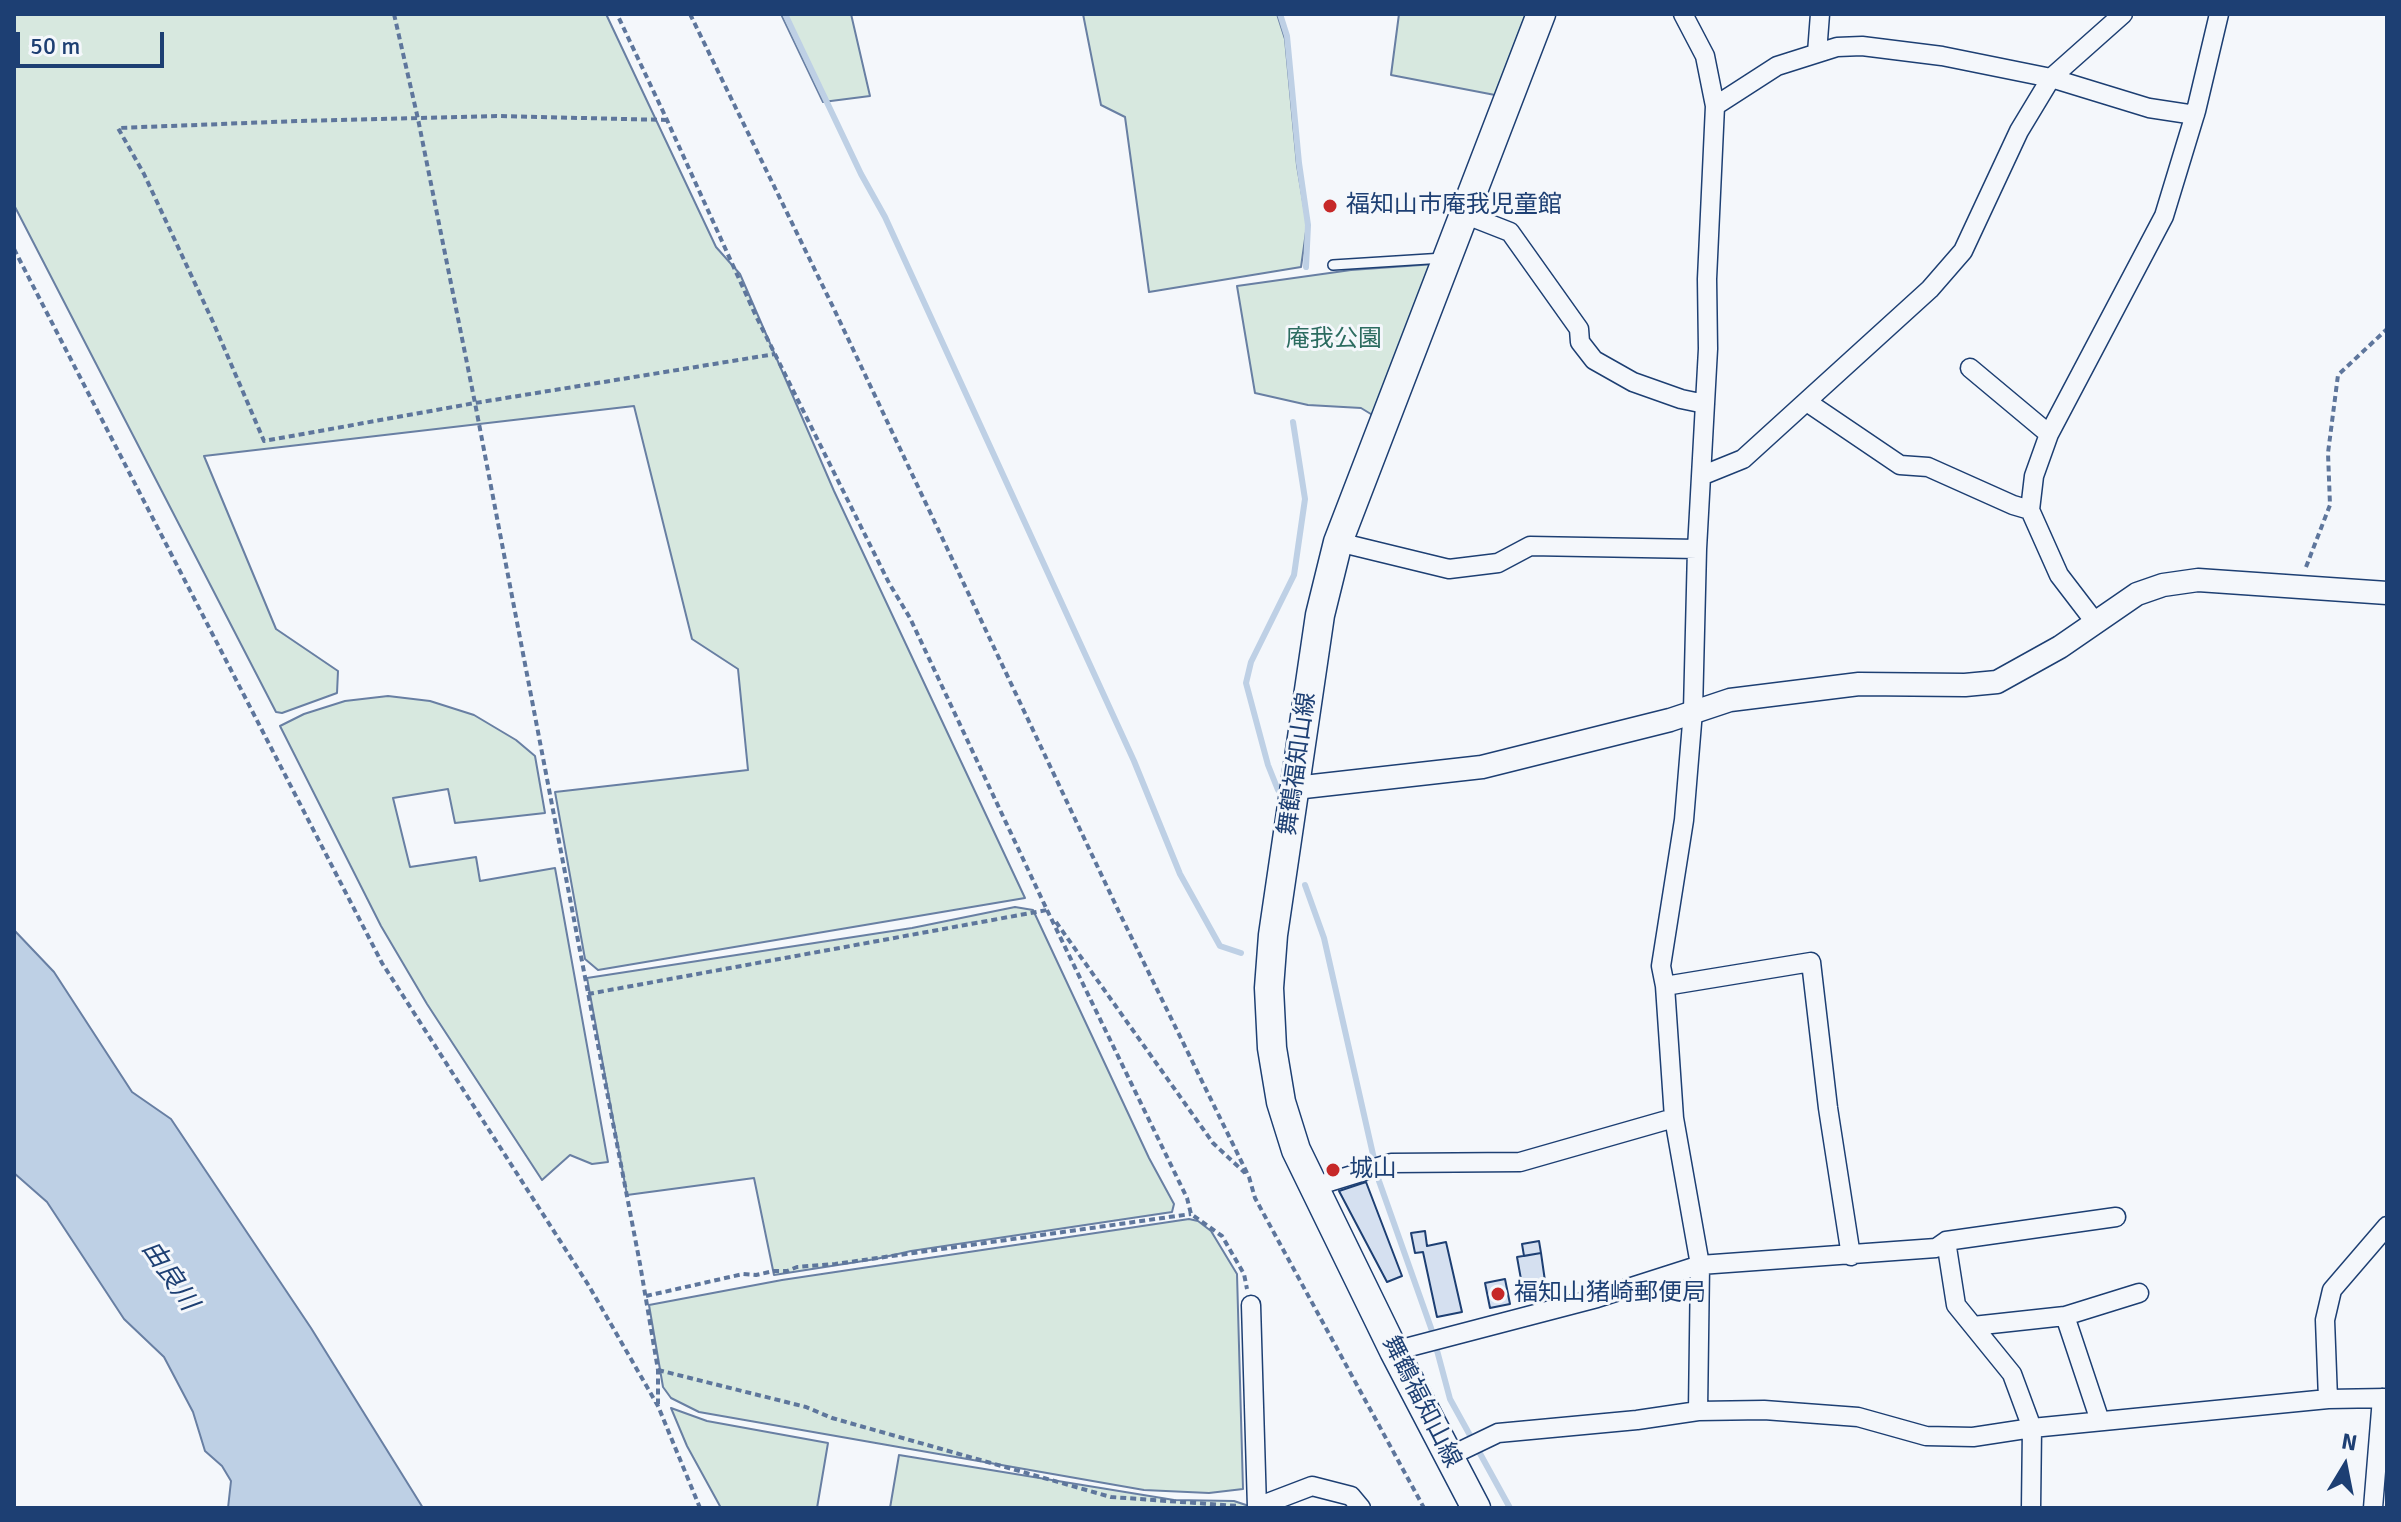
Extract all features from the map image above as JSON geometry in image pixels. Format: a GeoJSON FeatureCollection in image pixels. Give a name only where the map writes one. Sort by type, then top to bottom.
{"type":"FeatureCollection","features":[{"type":"Feature","properties":{"kind":"main road","name":"舞鶴福知山線"},"geometry":{"type":"LineString","coordinates":[[1476,1508],[1394,1351],[1296,1150],[1281,1102],[1272,1048],[1269,1003],[1273,935],[1320,615],[1338,542],[1541,14]]}},
{"type":"Feature","properties":{"kind":"street"},"geometry":{"type":"LineString","coordinates":[[1683,14],[1705,56],[1715,106],[1693,711],[1684,820],[1661,966],[1674,1118],[1700,1265],[1698,1411]]}},
{"type":"Feature","properties":{"kind":"street"},"geometry":{"type":"LineString","coordinates":[[1817,53],[1820,14]]}},
{"type":"Feature","properties":{"kind":"street"},"geometry":{"type":"LineString","coordinates":[[1701,476],[1743,459],[1930,289],[1963,251],[2019,131],[2051,78],[2123,14]]}},
{"type":"Feature","properties":{"kind":"street"},"geometry":{"type":"LineString","coordinates":[[2095,622],[2059,575],[2030,510],[2034,476],[2049,434],[2164,216],[2195,115],[2219,14]]}},
{"type":"Feature","properties":{"kind":"street"},"geometry":{"type":"LineString","coordinates":[[1715,106],[1777,66],[1837,47],[1862,46],[1942,56],[2051,78],[2149,108],[2195,115]]}},
{"type":"Feature","properties":{"kind":"street"},"geometry":{"type":"LineString","coordinates":[[1464,214],[1510,232],[1579,329],[1580,342],[1594,360],[1633,382],[1705,404]]}},
{"type":"Feature","properties":{"kind":"street"},"geometry":{"type":"LineString","coordinates":[[1970,368],[2049,434]]}},
{"type":"Feature","properties":{"kind":"street"},"geometry":{"type":"LineString","coordinates":[[1807,402],[1900,465],[1928,467],[2030,510]]}},
{"type":"Feature","properties":{"kind":"street"},"geometry":{"type":"LineString","coordinates":[[1338,542],[1449,569],[1498,563],[1530,546],[1697,549]]}},
{"type":"Feature","properties":{"kind":"street"},"geometry":{"type":"LineString","coordinates":[[1295,788],[1482,767],[1670,720],[1730,700],[1859,684],[1965,685],[1997,682],[2060,647],[2137,594],[2163,585],[2198,580],[2387,593]]}},
{"type":"Feature","properties":{"kind":"street"},"geometry":{"type":"LineString","coordinates":[[1665,986],[1811,962],[1828,1108],[1851,1256]]}},
{"type":"Feature","properties":{"kind":"street"},"geometry":{"type":"LineString","coordinates":[[1313,1187],[1391,1163],[1520,1162],[1674,1118]]}},
{"type":"Feature","properties":{"kind":"street"},"geometry":{"type":"LineString","coordinates":[[1394,1351],[1597,1298],[1700,1265],[1936,1248],[1946,1241],[2116,1217]]}},
{"type":"Feature","properties":{"kind":"street"},"geometry":{"type":"LineString","coordinates":[[2328,1399],[2325,1320],[2332,1290],[2387,1226]]}},
{"type":"Feature","properties":{"kind":"street"},"geometry":{"type":"LineString","coordinates":[[1946,1241],[1956,1305],[2012,1374],[2032,1428],[2031,1508]]}},
{"type":"Feature","properties":{"kind":"street"},"geometry":{"type":"LineString","coordinates":[[1973,1326],[2065,1316],[2139,1293]]}},
{"type":"Feature","properties":{"kind":"street"},"geometry":{"type":"LineString","coordinates":[[1251,1305],[1257,1508],[1312,1486],[1351,1496],[1361,1508]]}},
{"type":"Feature","properties":{"kind":"street"},"geometry":{"type":"LineString","coordinates":[[2065,1316],[2100,1421]]}},
{"type":"Feature","properties":{"kind":"street"},"geometry":{"type":"LineString","coordinates":[[1448,1457],[1498,1433],[1698,1411],[1764,1410],[1858,1417],[1926,1436],[1973,1437],[2032,1428],[2328,1399],[2384,1398],[2373,1508]]}},
{"type":"Feature","properties":{"kind":"lane"},"geometry":{"type":"LineString","coordinates":[[1333,265],[1447,258]]}},
{"type":"Feature","properties":{"kind":"path"},"geometry":{"type":"LineString","coordinates":[[394,14],[475,403],[646,1296],[658,1370],[658,1406]]}},
{"type":"Feature","properties":{"kind":"path"},"geometry":{"type":"LineString","coordinates":[[617,14],[775,354],[889,583],[910,618],[1187,1198],[1191,1214],[1222,1236],[1244,1274],[1251,1305]]}},
{"type":"Feature","properties":{"kind":"path"},"geometry":{"type":"LineString","coordinates":[[690,14],[1249,1177],[1255,1198],[1424,1508]]}},
{"type":"Feature","properties":{"kind":"path"},"geometry":{"type":"LineString","coordinates":[[667,120],[497,116],[118,128],[144,174],[264,441],[775,354]]}},
{"type":"Feature","properties":{"kind":"path"},"geometry":{"type":"LineString","coordinates":[[14,249],[382,963],[589,1286],[658,1406],[700,1508]]}},
{"type":"Feature","properties":{"kind":"path"},"geometry":{"type":"LineString","coordinates":[[2298,588],[2330,505],[2328,453],[2338,375],[2387,329]]}},
{"type":"Feature","properties":{"kind":"path"},"geometry":{"type":"LineString","coordinates":[[1047,910],[1213,1143],[1249,1177]]}},
{"type":"Feature","properties":{"kind":"path"},"geometry":{"type":"LineString","coordinates":[[588,994],[1047,910]]}},
{"type":"Feature","properties":{"kind":"path"},"geometry":{"type":"LineString","coordinates":[[646,1296],[743,1274],[756,1275],[1191,1214]]}},
{"type":"Feature","properties":{"kind":"path"},"geometry":{"type":"LineString","coordinates":[[658,1370],[806,1407],[832,1418],[1111,1497],[1257,1508]]}},
{"type":"Feature","properties":{"kind":"green space"},"geometry":{"type":"Polygon","coordinates":[[[14,14],[606,14],[716,247],[740,274],[834,491],[1025,898],[598,970],[585,959],[555,792],[748,770],[738,669],[692,639],[634,406],[204,456],[276,629],[338,671],[337,693],[282,713],[276,712],[14,205],[14,14]]]}},
{"type":"Feature","properties":{"kind":"green space"},"geometry":{"type":"Polygon","coordinates":[[[781,14],[851,14],[870,96],[823,102],[781,14]]]}},
{"type":"Feature","properties":{"kind":"green space"},"geometry":{"type":"Polygon","coordinates":[[[1083,14],[1277,14],[1285,39],[1297,165],[1307,225],[1301,267],[1149,292],[1125,117],[1101,105],[1083,14]]]}},
{"type":"Feature","properties":{"kind":"green space"},"geometry":{"type":"Polygon","coordinates":[[[1399,14],[1526,14],[1495,95],[1391,75],[1399,14]]]}},
{"type":"Feature","properties":{"kind":"green space","name":"庵我公園"},"geometry":{"type":"Polygon","coordinates":[[[1435,264],[1379,419],[1361,408],[1308,405],[1255,393],[1237,286],[1351,270],[1435,264]]]}},
{"type":"Feature","properties":{"kind":"green space"},"geometry":{"type":"Polygon","coordinates":[[[388,696],[430,701],[474,715],[516,740],[535,756],[545,813],[455,823],[448,789],[393,798],[410,867],[476,857],[480,881],[555,868],[608,1162],[592,1164],[570,1155],[542,1180],[427,1004],[381,926],[280,726],[304,714],[345,701],[388,696]]]}},
{"type":"Feature","properties":{"kind":"green space"},"geometry":{"type":"Polygon","coordinates":[[[1015,907],[1033,910],[1149,1158],[1174,1204],[1172,1212],[774,1275],[754,1178],[627,1195],[587,978],[912,928],[1015,907]]]}},
{"type":"Feature","properties":{"kind":"green space"},"geometry":{"type":"Polygon","coordinates":[[[1189,1219],[1198,1221],[1211,1231],[1237,1274],[1243,1489],[1209,1493],[1144,1490],[699,1412],[671,1398],[663,1387],[649,1305],[782,1280],[1189,1219]]]}},
{"type":"Feature","properties":{"kind":"green space"},"geometry":{"type":"Polygon","coordinates":[[[671,1408],[707,1421],[828,1443],[817,1508],[721,1508],[687,1446],[671,1408]]]}},
{"type":"Feature","properties":{"kind":"green space"},"geometry":{"type":"Polygon","coordinates":[[[899,1455],[1174,1500],[1234,1501],[1246,1505],[1246,1508],[890,1508],[899,1455]]]}},
{"type":"Feature","properties":{"kind":"water","name":"由良川"},"geometry":{"type":"Polygon","coordinates":[[[14,930],[54,972],[132,1092],[171,1119],[311,1328],[423,1508],[228,1508],[231,1481],[222,1466],[205,1451],[193,1412],[164,1357],[124,1319],[47,1202],[14,1173],[14,930]]]}},
{"type":"Feature","properties":{"kind":"building"},"geometry":{"type":"Polygon","coordinates":[[[1366,1182],[1402,1276],[1387,1282],[1339,1191],[1366,1182]]]}},
{"type":"Feature","properties":{"kind":"building"},"geometry":{"type":"Polygon","coordinates":[[[1425,1231],[1427,1246],[1446,1242],[1462,1312],[1437,1317],[1423,1252],[1415,1253],[1411,1233],[1425,1231]]]}},
{"type":"Feature","properties":{"kind":"building"},"geometry":{"type":"Polygon","coordinates":[[[1539,1241],[1541,1253],[1524,1256],[1522,1244],[1539,1241]]]}},
{"type":"Feature","properties":{"kind":"building"},"geometry":{"type":"Polygon","coordinates":[[[1541,1253],[1545,1281],[1522,1285],[1517,1257],[1541,1253]]]}},
{"type":"Feature","properties":{"kind":"building"},"geometry":{"type":"Polygon","coordinates":[[[1505,1279],[1510,1304],[1490,1308],[1485,1283],[1505,1279]]]}},
{"type":"Feature","properties":{"kind":"building"},"geometry":{"type":"Polygon","coordinates":[[[1540,1282],[1543,1297],[1528,1299],[1526,1284],[1540,1282]]]}},
{"type":"Feature","properties":{"kind":"waterway"},"geometry":{"type":"LineString","coordinates":[[785,14],[861,174],[885,217],[1134,761],[1180,874],[1220,946],[1241,953]]}},
{"type":"Feature","properties":{"kind":"waterway"},"geometry":{"type":"LineString","coordinates":[[1280,14],[1287,36],[1308,225],[1306,267]]}},
{"type":"Feature","properties":{"kind":"waterway"},"geometry":{"type":"LineString","coordinates":[[1278,790],[1268,765],[1246,683],[1251,662],[1294,575],[1305,499],[1293,422]]}},
{"type":"Feature","properties":{"kind":"waterway"},"geometry":{"type":"LineString","coordinates":[[1305,885],[1324,938],[1379,1181],[1431,1328],[1450,1399],[1510,1508]]}},
{"type":"Feature","properties":{"kind":"place","name":"福知山市庵我児童館"},"geometry":{"type":"Point","coordinates":[1330,206]}},
{"type":"Feature","properties":{"kind":"place","name":"城山"},"geometry":{"type":"Point","coordinates":[1333,1170]}},
{"type":"Feature","properties":{"kind":"place","name":"福知山猪崎郵便局"},"geometry":{"type":"Point","coordinates":[1498,1294]}}]}
